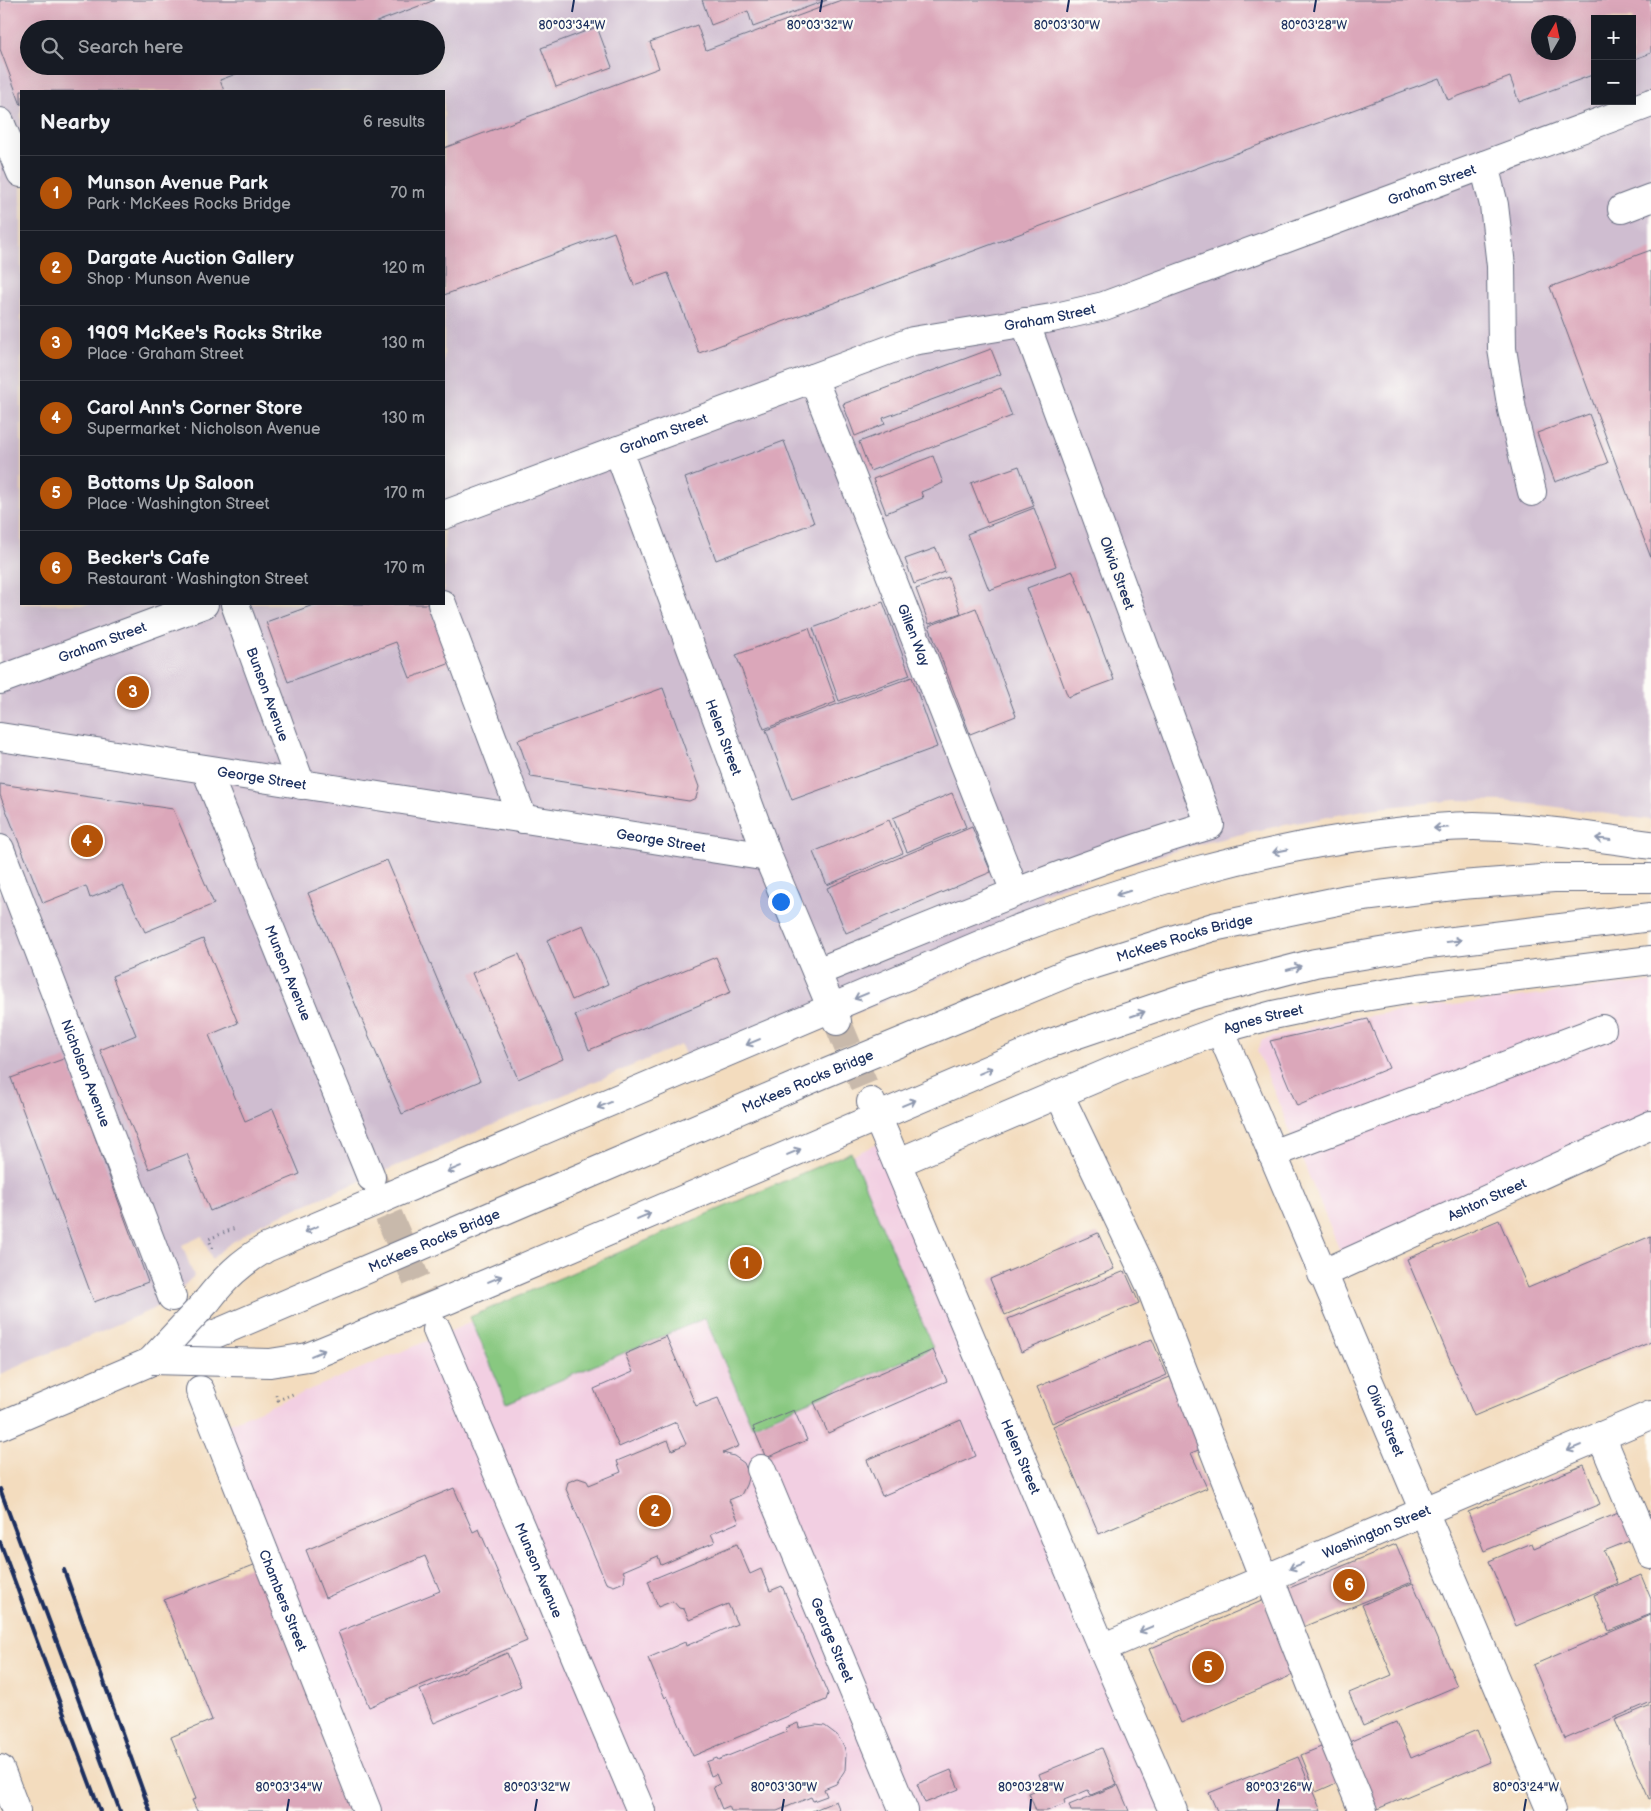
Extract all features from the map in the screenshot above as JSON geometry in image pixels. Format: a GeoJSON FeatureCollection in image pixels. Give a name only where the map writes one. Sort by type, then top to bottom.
{"type":"FeatureCollection","features":[{"type":"Feature","properties":{"kind":"street","name":"Graham Street"},"geometry":{"type":"LineString","coordinates":[[445,515],[913,340],[1052,318],[1104,306],[1651,104]]}},
{"type":"Feature","properties":{"kind":"street"},"geometry":{"type":"LineString","coordinates":[[0,122],[20,171]]}},
{"type":"Feature","properties":{"kind":"street"},"geometry":{"type":"LineString","coordinates":[[1484,165],[1494,205],[1501,266],[1502,349],[1512,410],[1532,492]]}},
{"type":"Feature","properties":{"kind":"street"},"geometry":{"type":"LineString","coordinates":[[1622,209],[1651,198]]}},
{"type":"Feature","properties":{"kind":"street","name":"Olivia Street"},"geometry":{"type":"LineString","coordinates":[[1015,892],[1110,857],[1210,825],[1025,322]]}},
{"type":"Feature","properties":{"kind":"street","name":"Gillen Way"},"geometry":{"type":"LineString","coordinates":[[813,378],[1015,892]]}},
{"type":"Feature","properties":{"kind":"street","name":"Helen Street"},"geometry":{"type":"LineString","coordinates":[[618,450],[768,858],[835,1015]]}},
{"type":"Feature","properties":{"kind":"street","name":"Graham Street"},"geometry":{"type":"LineString","coordinates":[[0,680],[201,605]]}},
{"type":"Feature","properties":{"kind":"street","name":"Bunson Avenue"},"geometry":{"type":"LineString","coordinates":[[235,605],[302,785]]}},
{"type":"Feature","properties":{"kind":"street"},"geometry":{"type":"LineString","coordinates":[[442,605],[523,819]]}},
{"type":"Feature","properties":{"kind":"street","name":"George Street"},"geometry":{"type":"LineString","coordinates":[[0,738],[768,858]]}},
{"type":"Feature","properties":{"kind":"street","name":"Munson Avenue"},"geometry":{"type":"LineString","coordinates":[[206,770],[371,1176]]}},
{"type":"Feature","properties":{"kind":"street"},"geometry":{"type":"LineString","coordinates":[[161,1357],[229,1274],[249,1258],[266,1248],[835,1015],[1015,930],[1085,904],[1210,867],[1272,852],[1348,838],[1424,829],[1473,826],[1519,828],[1651,845]]}},
{"type":"Feature","properties":{"kind":"street","name":"Nicholson Avenue"},"geometry":{"type":"LineString","coordinates":[[0,849],[172,1297]]}},
{"type":"Feature","properties":{"kind":"street","name":"McKees Rocks Bridge"},"geometry":{"type":"LineString","coordinates":[[0,1426],[821,1075],[1070,972],[1213,927],[1348,899],[1461,885],[1554,878],[1651,878]]}},
{"type":"Feature","properties":{"kind":"street"},"geometry":{"type":"LineString","coordinates":[[817,972],[1015,892]]}},
{"type":"Feature","properties":{"kind":"street"},"geometry":{"type":"LineString","coordinates":[[161,1357],[270,1363],[293,1361],[308,1357],[450,1299],[874,1110],[1048,1044],[1193,995],[1315,963],[1429,944],[1651,917]]}},
{"type":"Feature","properties":{"kind":"street","name":"Agnes Street"},"geometry":{"type":"LineString","coordinates":[[896,1163],[1129,1064],[1220,1030],[1273,1015],[1360,997],[1428,987],[1651,960]]}},
{"type":"Feature","properties":{"kind":"street"},"geometry":{"type":"LineString","coordinates":[[1272,1154],[1602,1029]]}},
{"type":"Feature","properties":{"kind":"street","name":"Olivia Street"},"geometry":{"type":"LineString","coordinates":[[1220,1030],[1551,1811]]}},
{"type":"Feature","properties":{"kind":"street"},"geometry":{"type":"LineString","coordinates":[[1059,1094],[1149,1283],[1363,1811]]}},
{"type":"Feature","properties":{"kind":"street","name":"Helen Street"},"geometry":{"type":"LineString","coordinates":[[874,1110],[1173,1811]]}},
{"type":"Feature","properties":{"kind":"street","name":"Ashton Street"},"geometry":{"type":"LineString","coordinates":[[1322,1274],[1651,1125]]}},
{"type":"Feature","properties":{"kind":"street","name":"Munson Avenue"},"geometry":{"type":"LineString","coordinates":[[437,1330],[641,1811]]}},
{"type":"Feature","properties":{"kind":"street","name":"Chambers Street"},"geometry":{"type":"LineString","coordinates":[[200,1390],[368,1811]]}},
{"type":"Feature","properties":{"kind":"street","name":"Washington Street"},"geometry":{"type":"LineString","coordinates":[[1102,1648],[1651,1415]]}},
{"type":"Feature","properties":{"kind":"street"},"geometry":{"type":"LineString","coordinates":[[1601,1436],[1651,1555]]}},
{"type":"Feature","properties":{"kind":"street","name":"George Street"},"geometry":{"type":"LineString","coordinates":[[761,1469],[904,1811]]}},
{"type":"Feature","properties":{"kind":"street"},"geometry":{"type":"LineString","coordinates":[[0,1769],[16,1811]]}},
{"type":"Feature","properties":{"kind":"shaded area"},"geometry":{"type":"Polygon","coordinates":[[[0,0],[1651,0],[1651,820],[1503,801],[1455,800],[1369,809],[1254,831],[1188,847],[1120,867],[1041,894],[1053,929],[696,1081],[681,1045],[262,1223],[225,1247],[212,1259],[202,1236],[182,1245],[194,1276],[172,1297],[151,1310],[0,1374],[0,0]]]}},
{"type":"Feature","properties":{"kind":"shaded area"},"geometry":{"type":"Polygon","coordinates":[[[1651,982],[1651,1114],[1342,1256],[1257,1051],[1262,1040],[1349,1018],[1651,982]]]}},
{"type":"Feature","properties":{"kind":"shaded area"},"geometry":{"type":"Polygon","coordinates":[[[887,1140],[1173,1811],[367,1811],[215,1429],[439,1336],[887,1140]]]}},
{"type":"Feature","properties":{"kind":"green space"},"geometry":{"type":"Polygon","coordinates":[[[851,1152],[933,1348],[752,1426],[705,1318],[507,1403],[470,1317],[851,1152]]]}},
{"type":"Feature","properties":{"kind":"building"},"geometry":{"type":"Polygon","coordinates":[[[0,0],[435,0],[382,20],[20,20],[20,75],[233,75],[220,80],[224,90],[20,90],[20,102],[0,49],[0,0]]]}},
{"type":"Feature","properties":{"kind":"building"},"geometry":{"type":"Polygon","coordinates":[[[702,0],[827,0],[753,27],[748,11],[711,25],[702,0]]]}},
{"type":"Feature","properties":{"kind":"building"},"geometry":{"type":"Polygon","coordinates":[[[841,0],[1651,0],[1651,53],[1636,59],[1636,15],[1591,15],[1591,75],[1519,102],[1510,77],[1448,100],[1439,78],[699,353],[668,273],[634,285],[614,232],[445,295],[445,148],[659,68],[650,42],[697,25],[706,50],[841,0]]]}},
{"type":"Feature","properties":{"kind":"building"},"geometry":{"type":"Polygon","coordinates":[[[597,27],[612,67],[556,87],[541,48],[597,27]]]}},
{"type":"Feature","properties":{"kind":"building"},"geometry":{"type":"Polygon","coordinates":[[[1651,250],[1651,558],[1550,287],[1651,250]]]}},
{"type":"Feature","properties":{"kind":"building"},"geometry":{"type":"Polygon","coordinates":[[[991,349],[1001,374],[883,418],[885,424],[855,436],[843,404],[991,349]]]}},
{"type":"Feature","properties":{"kind":"building"},"geometry":{"type":"Polygon","coordinates":[[[1001,388],[1012,416],[870,471],[859,442],[1001,388]]]}},
{"type":"Feature","properties":{"kind":"building"},"geometry":{"type":"Polygon","coordinates":[[[1589,414],[1608,463],[1555,482],[1537,433],[1589,414]]]}},
{"type":"Feature","properties":{"kind":"building"},"geometry":{"type":"Polygon","coordinates":[[[784,441],[814,523],[716,560],[685,478],[784,441]]]}},
{"type":"Feature","properties":{"kind":"building"},"geometry":{"type":"Polygon","coordinates":[[[933,456],[943,483],[921,492],[923,498],[886,513],[873,479],[933,456]]]}},
{"type":"Feature","properties":{"kind":"building"},"geometry":{"type":"Polygon","coordinates":[[[1019,466],[1034,506],[987,523],[971,483],[1019,466]]]}},
{"type":"Feature","properties":{"kind":"building"},"geometry":{"type":"Polygon","coordinates":[[[1034,508],[1056,566],[989,590],[967,534],[1034,508]]]}},
{"type":"Feature","properties":{"kind":"building"},"geometry":{"type":"Polygon","coordinates":[[[936,548],[945,572],[914,584],[905,559],[936,548]]]}},
{"type":"Feature","properties":{"kind":"building"},"geometry":{"type":"Polygon","coordinates":[[[1073,571],[1114,680],[1068,697],[1027,588],[1073,571]]]}},
{"type":"Feature","properties":{"kind":"building"},"geometry":{"type":"Polygon","coordinates":[[[948,577],[961,613],[929,624],[916,589],[948,577]]]}},
{"type":"Feature","properties":{"kind":"building"},"geometry":{"type":"Polygon","coordinates":[[[883,602],[910,675],[839,701],[813,628],[883,602]]]}},
{"type":"Feature","properties":{"kind":"building"},"geometry":{"type":"Polygon","coordinates":[[[313,605],[429,605],[451,663],[410,678],[396,642],[288,682],[266,622],[313,605]]]}},
{"type":"Feature","properties":{"kind":"building"},"geometry":{"type":"Polygon","coordinates":[[[976,608],[1016,716],[970,734],[929,626],[976,608]]]}},
{"type":"Feature","properties":{"kind":"building"},"geometry":{"type":"Polygon","coordinates":[[[809,628],[836,702],[764,729],[736,655],[809,628]]]}},
{"type":"Feature","properties":{"kind":"building"},"geometry":{"type":"Polygon","coordinates":[[[912,677],[937,747],[792,800],[766,730],[912,677]]]}},
{"type":"Feature","properties":{"kind":"building"},"geometry":{"type":"Polygon","coordinates":[[[663,688],[699,787],[696,798],[689,801],[531,777],[518,740],[663,688]]]}},
{"type":"Feature","properties":{"kind":"building"},"geometry":{"type":"Polygon","coordinates":[[[0,784],[173,809],[214,904],[145,932],[123,885],[90,898],[86,886],[43,903],[0,795],[0,784]]]}},
{"type":"Feature","properties":{"kind":"building"},"geometry":{"type":"Polygon","coordinates":[[[952,793],[966,827],[907,852],[893,818],[952,793]]]}},
{"type":"Feature","properties":{"kind":"building"},"geometry":{"type":"Polygon","coordinates":[[[889,820],[903,853],[827,885],[813,852],[889,820]]]}},
{"type":"Feature","properties":{"kind":"building"},"geometry":{"type":"Polygon","coordinates":[[[972,827],[991,872],[846,933],[827,888],[972,827]]]}},
{"type":"Feature","properties":{"kind":"building"},"geometry":{"type":"Polygon","coordinates":[[[387,860],[480,1081],[402,1114],[308,893],[387,860]]]}},
{"type":"Feature","properties":{"kind":"building"},"geometry":{"type":"Polygon","coordinates":[[[583,925],[608,984],[572,1000],[547,940],[583,925]]]}},
{"type":"Feature","properties":{"kind":"building"},"geometry":{"type":"Polygon","coordinates":[[[203,939],[238,1023],[209,1035],[245,1121],[273,1109],[300,1174],[210,1211],[187,1154],[149,1169],[100,1050],[136,1035],[112,976],[203,939]]]}},
{"type":"Feature","properties":{"kind":"building"},"geometry":{"type":"Polygon","coordinates":[[[519,954],[563,1059],[518,1079],[472,973],[519,954]]]}},
{"type":"Feature","properties":{"kind":"building"},"geometry":{"type":"Polygon","coordinates":[[[716,957],[731,992],[589,1050],[575,1015],[716,957]]]}},
{"type":"Feature","properties":{"kind":"building"},"geometry":{"type":"Polygon","coordinates":[[[1368,1019],[1389,1068],[1297,1106],[1270,1041],[1368,1019]]]}},
{"type":"Feature","properties":{"kind":"building"},"geometry":{"type":"Polygon","coordinates":[[[66,1058],[148,1282],[94,1302],[11,1078],[66,1058]]]}},
{"type":"Feature","properties":{"kind":"building"},"geometry":{"type":"Polygon","coordinates":[[[1499,1220],[1528,1288],[1651,1236],[1651,1342],[1474,1416],[1407,1259],[1499,1220]]]}},
{"type":"Feature","properties":{"kind":"building"},"geometry":{"type":"Polygon","coordinates":[[[1098,1233],[1114,1269],[1005,1315],[990,1279],[1098,1233]]]}},
{"type":"Feature","properties":{"kind":"building"},"geometry":{"type":"Polygon","coordinates":[[[1125,1271],[1139,1303],[1021,1352],[1008,1319],[1125,1271]]]}},
{"type":"Feature","properties":{"kind":"building"},"geometry":{"type":"Polygon","coordinates":[[[666,1336],[696,1406],[718,1398],[739,1446],[723,1453],[734,1456],[744,1463],[749,1475],[741,1495],[729,1500],[739,1522],[711,1534],[715,1542],[661,1565],[658,1556],[623,1571],[625,1575],[624,1582],[614,1586],[606,1583],[566,1489],[568,1482],[578,1478],[587,1481],[589,1485],[621,1472],[617,1461],[668,1440],[672,1450],[686,1444],[676,1422],[619,1447],[594,1389],[633,1372],[625,1354],[666,1336]]]}},
{"type":"Feature","properties":{"kind":"building"},"geometry":{"type":"Polygon","coordinates":[[[1152,1339],[1167,1375],[1052,1423],[1037,1387],[1152,1339]]]}},
{"type":"Feature","properties":{"kind":"building"},"geometry":{"type":"Polygon","coordinates":[[[933,1350],[947,1381],[828,1433],[814,1402],[933,1350]]]}},
{"type":"Feature","properties":{"kind":"building"},"geometry":{"type":"Polygon","coordinates":[[[1170,1377],[1201,1449],[1191,1453],[1207,1488],[1099,1534],[1053,1426],[1170,1377]]]}},
{"type":"Feature","properties":{"kind":"building"},"geometry":{"type":"Polygon","coordinates":[[[794,1410],[807,1440],[766,1458],[753,1427],[794,1410]]]}},
{"type":"Feature","properties":{"kind":"building"},"geometry":{"type":"Polygon","coordinates":[[[961,1420],[976,1456],[882,1496],[867,1460],[961,1420]]]}},
{"type":"Feature","properties":{"kind":"building"},"geometry":{"type":"Polygon","coordinates":[[[1584,1465],[1600,1504],[1484,1551],[1468,1512],[1584,1465]]]}},
{"type":"Feature","properties":{"kind":"building"},"geometry":{"type":"Polygon","coordinates":[[[454,1488],[473,1532],[479,1529],[527,1641],[369,1707],[338,1632],[440,1591],[425,1556],[325,1598],[306,1550],[454,1488]]]}},
{"type":"Feature","properties":{"kind":"building"},"geometry":{"type":"Polygon","coordinates":[[[1623,1511],[1634,1539],[1604,1551],[1618,1583],[1516,1626],[1489,1561],[1532,1543],[1534,1548],[1623,1511]]]}},
{"type":"Feature","properties":{"kind":"building"},"geometry":{"type":"Polygon","coordinates":[[[737,1544],[750,1574],[761,1569],[770,1591],[782,1586],[828,1694],[826,1700],[693,1756],[648,1658],[685,1642],[686,1646],[737,1624],[728,1604],[689,1620],[684,1609],[679,1608],[673,1601],[658,1607],[648,1581],[737,1544]]]}},
{"type":"Feature","properties":{"kind":"building"},"geometry":{"type":"Polygon","coordinates":[[[1396,1544],[1412,1582],[1303,1627],[1287,1589],[1396,1544]]]}},
{"type":"Feature","properties":{"kind":"building"},"geometry":{"type":"Polygon","coordinates":[[[259,1563],[359,1811],[197,1811],[192,1800],[196,1799],[171,1737],[212,1720],[164,1600],[259,1563]]]}},
{"type":"Feature","properties":{"kind":"building"},"geometry":{"type":"Polygon","coordinates":[[[1641,1575],[1651,1599],[1651,1614],[1609,1631],[1594,1595],[1641,1575]]]}},
{"type":"Feature","properties":{"kind":"building"},"geometry":{"type":"Polygon","coordinates":[[[1413,1583],[1457,1686],[1363,1726],[1349,1693],[1392,1675],[1362,1605],[1413,1583]]]}},
{"type":"Feature","properties":{"kind":"building"},"geometry":{"type":"Polygon","coordinates":[[[1264,1600],[1297,1673],[1181,1723],[1149,1649],[1264,1600]]]}},
{"type":"Feature","properties":{"kind":"building"},"geometry":{"type":"Polygon","coordinates":[[[1651,1615],[1651,1702],[1565,1739],[1533,1665],[1651,1615]]]}},
{"type":"Feature","properties":{"kind":"building"},"geometry":{"type":"Polygon","coordinates":[[[507,1653],[521,1686],[434,1723],[420,1690],[507,1653]]]}},
{"type":"Feature","properties":{"kind":"building"},"geometry":{"type":"Polygon","coordinates":[[[1651,1705],[1651,1798],[1649,1799],[1615,1720],[1651,1705]]]}},
{"type":"Feature","properties":{"kind":"building"},"geometry":{"type":"Polygon","coordinates":[[[1396,1722],[1411,1758],[1477,1730],[1490,1762],[1377,1809],[1349,1742],[1396,1722]]]}},
{"type":"Feature","properties":{"kind":"building"},"geometry":{"type":"Polygon","coordinates":[[[798,1723],[799,1728],[816,1725],[825,1726],[837,1735],[844,1746],[846,1754],[845,1770],[836,1784],[824,1789],[827,1796],[813,1801],[811,1797],[777,1811],[731,1811],[729,1806],[722,1809],[713,1787],[720,1784],[716,1774],[711,1776],[706,1762],[717,1758],[718,1760],[787,1732],[786,1728],[798,1723]]]}},
{"type":"Feature","properties":{"kind":"building"},"geometry":{"type":"Polygon","coordinates":[[[1326,1745],[1341,1781],[1316,1792],[1301,1755],[1326,1745]]]}},
{"type":"Feature","properties":{"kind":"building"},"geometry":{"type":"Polygon","coordinates":[[[1102,1748],[1117,1784],[1091,1795],[1088,1790],[1064,1800],[1065,1804],[1047,1811],[1036,1811],[1029,1793],[1044,1787],[1039,1774],[1102,1748]]]}},
{"type":"Feature","properties":{"kind":"building"},"geometry":{"type":"Polygon","coordinates":[[[1298,1757],[1321,1811],[1217,1811],[1209,1793],[1298,1757]]]}},
{"type":"Feature","properties":{"kind":"building"},"geometry":{"type":"Polygon","coordinates":[[[951,1770],[959,1789],[925,1803],[917,1784],[951,1770]]]}},
{"type":"Feature","properties":{"kind":"building"},"geometry":{"type":"Polygon","coordinates":[[[1118,1785],[1129,1811],[1071,1811],[1069,1805],[1118,1785]]]}},
{"type":"Feature","properties":{"kind":"building"},"geometry":{"type":"Polygon","coordinates":[[[836,1801],[840,1811],[812,1811],[836,1801]]]}},
{"type":"Feature","properties":{"kind":"tunnel"},"geometry":{"type":"LineString","coordinates":[[837,1021],[871,1102]]}},
{"type":"Feature","properties":{"kind":"tunnel"},"geometry":{"type":"LineString","coordinates":[[372,1177],[437,1328]]}},
{"type":"Feature","properties":{"kind":"railway"},"geometry":{"type":"LineString","coordinates":[[0,1489],[120,1811]]}},
{"type":"Feature","properties":{"kind":"railway"},"geometry":{"type":"LineString","coordinates":[[0,1542],[100,1811]]}},
{"type":"Feature","properties":{"kind":"railway"},"geometry":{"type":"LineString","coordinates":[[64,1570],[150,1811]]}},
{"type":"Feature","properties":{"kind":"place","name":"1909 McKee's Rocks Strike"},"geometry":{"type":"Point","coordinates":[133,692]}},
{"type":"Feature","properties":{"kind":"place","name":"Carol Ann's Corner Store"},"geometry":{"type":"Point","coordinates":[87,841]}},
{"type":"Feature","properties":{"kind":"place","name":"Munson Avenue Park"},"geometry":{"type":"Point","coordinates":[746,1263]}},
{"type":"Feature","properties":{"kind":"place","name":"Dargate Auction Gallery"},"geometry":{"type":"Point","coordinates":[655,1511]}},
{"type":"Feature","properties":{"kind":"place","name":"Becker's Cafe"},"geometry":{"type":"Point","coordinates":[1349,1585]}},
{"type":"Feature","properties":{"kind":"place","name":"Bottoms Up Saloon"},"geometry":{"type":"Point","coordinates":[1208,1667]}}]}
